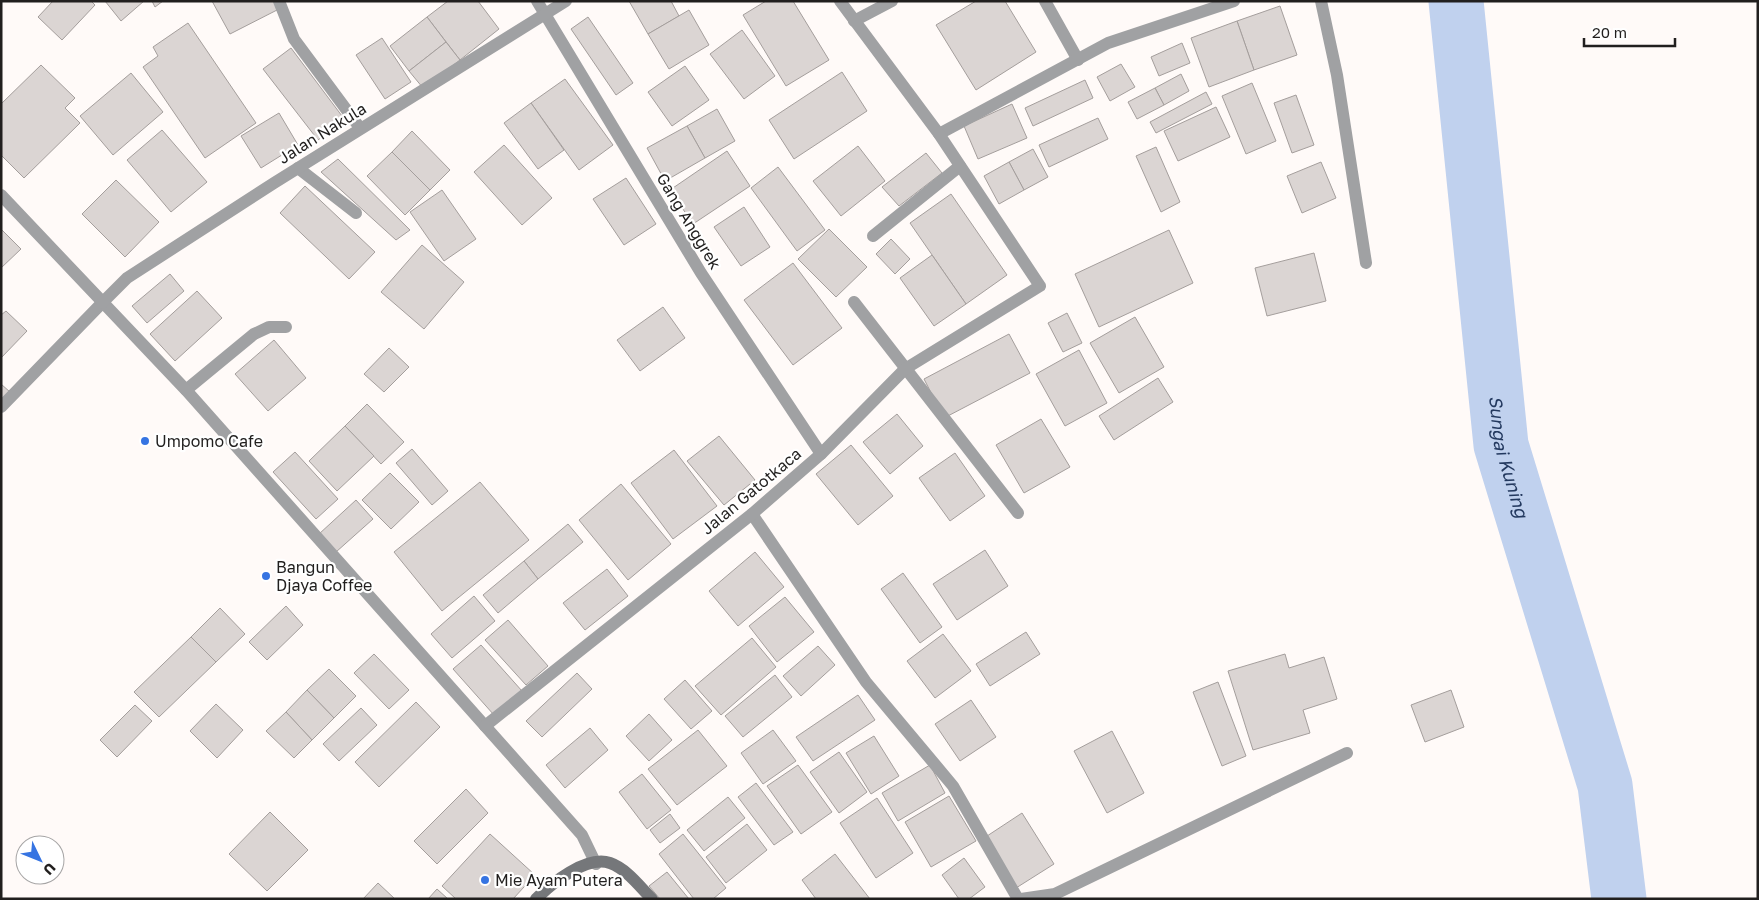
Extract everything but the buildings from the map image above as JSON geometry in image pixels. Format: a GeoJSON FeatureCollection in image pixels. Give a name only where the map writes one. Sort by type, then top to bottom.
{"type":"FeatureCollection","features":[{"type":"Feature","properties":{"kind":"street"},"geometry":{"type":"LineString","coordinates":[[279,1],[294,39],[360,128]]}},
{"type":"Feature","properties":{"kind":"street","name":"Gang Anggrek"},"geometry":{"type":"LineString","coordinates":[[537,1],[701,273],[821,454]]}},
{"type":"Feature","properties":{"kind":"street","name":"Jalan Nakula"},"geometry":{"type":"LineString","coordinates":[[1,407],[127,278],[360,128],[566,1]]}},
{"type":"Feature","properties":{"kind":"street"},"geometry":{"type":"LineString","coordinates":[[840,1],[939,134],[960,166],[874,236]]}},
{"type":"Feature","properties":{"kind":"street"},"geometry":{"type":"LineString","coordinates":[[854,21],[892,1]]}},
{"type":"Feature","properties":{"kind":"street"},"geometry":{"type":"LineString","coordinates":[[1045,1],[1078,60]]}},
{"type":"Feature","properties":{"kind":"street"},"geometry":{"type":"LineString","coordinates":[[939,134],[1108,43],[1234,1]]}},
{"type":"Feature","properties":{"kind":"street"},"geometry":{"type":"LineString","coordinates":[[1321,1],[1337,75],[1366,263]]}},
{"type":"Feature","properties":{"kind":"street","name":"Jalan Gatotkaca"},"geometry":{"type":"LineString","coordinates":[[485,726],[752,514],[821,454],[905,369],[1040,286],[960,166]]}},
{"type":"Feature","properties":{"kind":"street"},"geometry":{"type":"LineString","coordinates":[[298,168],[356,213]]}},
{"type":"Feature","properties":{"kind":"street"},"geometry":{"type":"LineString","coordinates":[[1,195],[186,390],[582,835],[596,864]]}},
{"type":"Feature","properties":{"kind":"street"},"geometry":{"type":"LineString","coordinates":[[854,302],[1018,513]]}},
{"type":"Feature","properties":{"kind":"street"},"geometry":{"type":"LineString","coordinates":[[186,390],[254,334],[269,327],[286,326]]}},
{"type":"Feature","properties":{"kind":"street"},"geometry":{"type":"LineString","coordinates":[[752,514],[866,682],[953,786],[1019,899],[1056,897],[1347,753]]}},
{"type":"Feature","properties":{"kind":"street"},"geometry":{"type":"LineString","coordinates":[[536,899],[550,885],[567,873],[584,865],[609,863],[626,873],[652,899]]}},
{"type":"Feature","properties":{"kind":"waterway","name":"Sungai Kuning"},"geometry":{"type":"LineString","coordinates":[[1456,1],[1501,445],[1605,785],[1619,899]]}},
{"type":"Feature","properties":{"kind":"place","name":"Umpomo Cafe"},"geometry":{"type":"Point","coordinates":[145,441]}},
{"type":"Feature","properties":{"kind":"place","name":"Bangun Djaya Coffee"},"geometry":{"type":"Point","coordinates":[266,576]}},
{"type":"Feature","properties":{"kind":"place","name":"Mie Ayam Putera"},"geometry":{"type":"Point","coordinates":[485,880]}}]}
